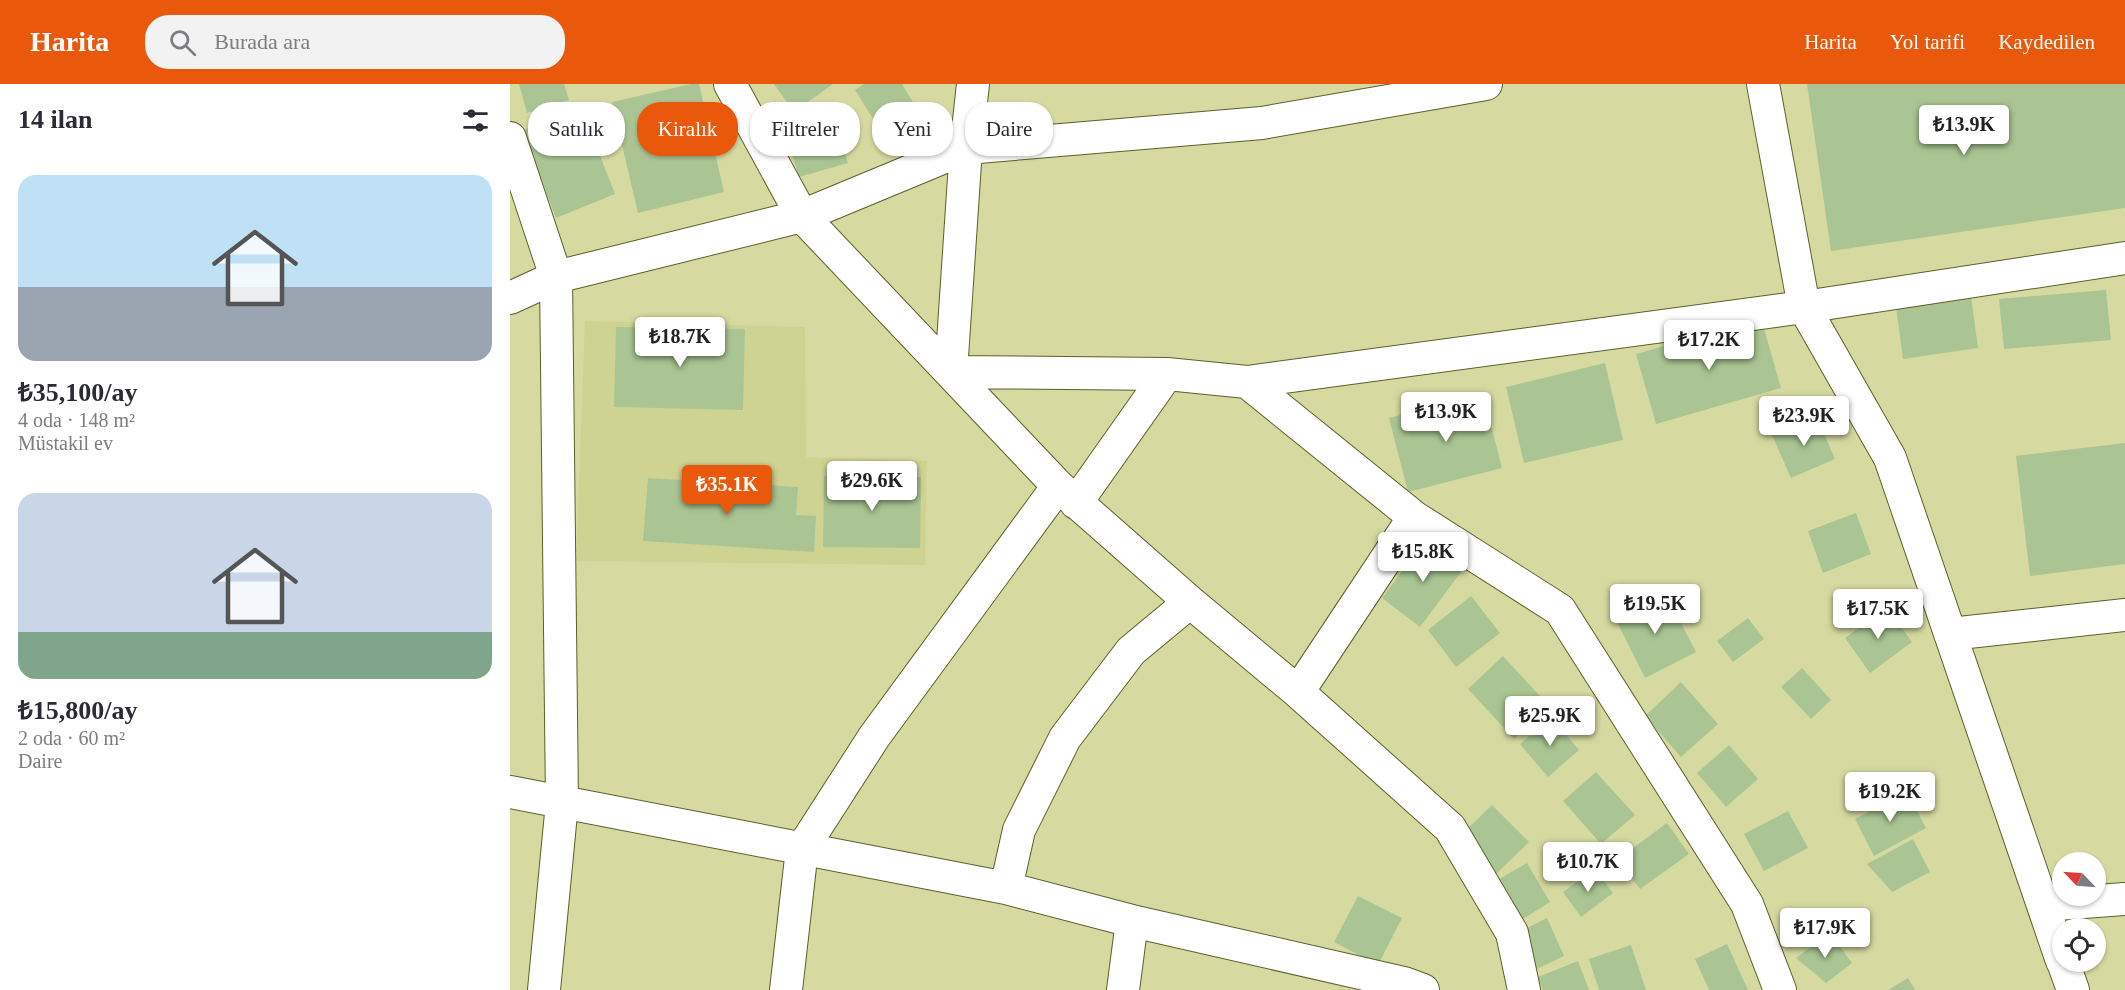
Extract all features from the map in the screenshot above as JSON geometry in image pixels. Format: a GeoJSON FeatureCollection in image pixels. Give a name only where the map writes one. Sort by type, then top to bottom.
{"type":"FeatureCollection","features":[{"type":"Feature","properties":{"kind":"street"},"geometry":{"type":"LineString","coordinates":[[730,84],[802,216],[1067,495],[1298,692],[1450,828],[1512,933],[1524,990]]}},
{"type":"Feature","properties":{"kind":"street"},"geometry":{"type":"LineString","coordinates":[[971,102],[973,84]]}},
{"type":"Feature","properties":{"kind":"street"},"geometry":{"type":"LineString","coordinates":[[1053,141],[1262,123],[1486,84]]}},
{"type":"Feature","properties":{"kind":"street"},"geometry":{"type":"LineString","coordinates":[[1763,84],[1804,307],[1890,458],[2052,930]]}},
{"type":"Feature","properties":{"kind":"street"},"geometry":{"type":"LineString","coordinates":[[510,138],[556,277],[562,803],[544,990]]}},
{"type":"Feature","properties":{"kind":"street"},"geometry":{"type":"LineString","coordinates":[[510,298],[556,277],[802,216],[965,148]]}},
{"type":"Feature","properties":{"kind":"street"},"geometry":{"type":"LineString","coordinates":[[951,372],[965,156]]}},
{"type":"Feature","properties":{"kind":"street"},"geometry":{"type":"LineString","coordinates":[[951,372],[1167,374],[1246,382],[1804,307],[2125,258]]}},
{"type":"Feature","properties":{"kind":"street"},"geometry":{"type":"LineString","coordinates":[[786,990],[802,849],[874,737],[1067,495],[1167,374]]}},
{"type":"Feature","properties":{"kind":"street"},"geometry":{"type":"LineString","coordinates":[[1246,382],[1414,517],[1560,610],[1747,904],[1780,990]]}},
{"type":"Feature","properties":{"kind":"street"},"geometry":{"type":"LineString","coordinates":[[1298,692],[1414,517]]}},
{"type":"Feature","properties":{"kind":"street"},"geometry":{"type":"LineString","coordinates":[[1006,888],[1019,830],[1065,738],[1131,651],[1190,602]]}},
{"type":"Feature","properties":{"kind":"street"},"geometry":{"type":"LineString","coordinates":[[1950,634],[2125,615]]}},
{"type":"Feature","properties":{"kind":"street"},"geometry":{"type":"LineString","coordinates":[[510,792],[1006,888],[1132,921],[1393,981],[1423,990]]}},
{"type":"Feature","properties":{"kind":"street"},"geometry":{"type":"LineString","coordinates":[[2043,905],[2125,899]]}},
{"type":"Feature","properties":{"kind":"street"},"geometry":{"type":"LineString","coordinates":[[1123,990],[1132,921]]}},
{"type":"Feature","properties":{"kind":"street"},"geometry":{"type":"LineString","coordinates":[[2067,972],[2073,990]]}},
{"type":"Feature","properties":{"kind":"shaded area"},"geometry":{"type":"Polygon","coordinates":[[[585,321],[805,327],[806,457],[927,461],[925,565],[576,561],[585,321]]]}},
{"type":"Feature","properties":{"kind":"building"},"geometry":{"type":"Polygon","coordinates":[[[519,84],[564,84],[569,100],[528,102],[527,113],[519,84]]]}},
{"type":"Feature","properties":{"kind":"building"},"geometry":{"type":"Polygon","coordinates":[[[699,84],[703,102],[637,102],[637,156],[716,156],[724,192],[638,213],[625,156],[625,102],[612,102],[699,84]]]}},
{"type":"Feature","properties":{"kind":"building"},"geometry":{"type":"Polygon","coordinates":[[[774,84],[833,84],[808,102],[787,102],[774,84]]]}},
{"type":"Feature","properties":{"kind":"building"},"geometry":{"type":"Polygon","coordinates":[[[864,84],[902,84],[913,102],[872,102],[872,117],[855,90],[864,84]]]}},
{"type":"Feature","properties":{"kind":"building"},"geometry":{"type":"Polygon","coordinates":[[[1807,84],[2125,84],[2125,208],[1831,251],[1807,84]]]}},
{"type":"Feature","properties":{"kind":"building"},"geometry":{"type":"Polygon","coordinates":[[[528,129],[528,146],[522,131],[528,129]]]}},
{"type":"Feature","properties":{"kind":"building"},"geometry":{"type":"Polygon","coordinates":[[[532,156],[600,156],[615,194],[556,218],[532,156]]]}},
{"type":"Feature","properties":{"kind":"building"},"geometry":{"type":"Polygon","coordinates":[[[793,156],[846,156],[848,163],[799,177],[793,156]]]}},
{"type":"Feature","properties":{"kind":"building"},"geometry":{"type":"Polygon","coordinates":[[[2106,290],[2111,340],[2004,349],[1999,299],[2106,290]]]}},
{"type":"Feature","properties":{"kind":"building"},"geometry":{"type":"Polygon","coordinates":[[[1971,296],[1978,348],[1903,359],[1896,307],[1971,296]]]}},
{"type":"Feature","properties":{"kind":"building"},"geometry":{"type":"Polygon","coordinates":[[[1761,318],[1781,388],[1656,424],[1636,354],[1761,318]]]}},
{"type":"Feature","properties":{"kind":"building"},"geometry":{"type":"Polygon","coordinates":[[[616,327],[745,329],[743,410],[614,407],[616,327]]]}},
{"type":"Feature","properties":{"kind":"building"},"geometry":{"type":"Polygon","coordinates":[[[1605,363],[1623,440],[1524,463],[1506,387],[1605,363]]]}},
{"type":"Feature","properties":{"kind":"building"},"geometry":{"type":"Polygon","coordinates":[[[1483,394],[1502,468],[1408,492],[1389,418],[1483,394]]]}},
{"type":"Feature","properties":{"kind":"building"},"geometry":{"type":"Polygon","coordinates":[[[1816,415],[1835,459],[1791,478],[1772,435],[1816,415]]]}},
{"type":"Feature","properties":{"kind":"building"},"geometry":{"type":"Polygon","coordinates":[[[2125,443],[2125,564],[2030,576],[2016,456],[2125,443]]]}},
{"type":"Feature","properties":{"kind":"building"},"geometry":{"type":"Polygon","coordinates":[[[824,476],[921,477],[920,548],[823,547],[824,476]]]}},
{"type":"Feature","properties":{"kind":"building"},"geometry":{"type":"Polygon","coordinates":[[[648,478],[798,487],[796,515],[816,516],[814,552],[643,541],[648,478]]]}},
{"type":"Feature","properties":{"kind":"building"},"geometry":{"type":"Polygon","coordinates":[[[1856,513],[1871,554],[1823,573],[1808,531],[1856,513]]]}},
{"type":"Feature","properties":{"kind":"building"},"geometry":{"type":"Polygon","coordinates":[[[1426,539],[1464,568],[1420,627],[1382,598],[1426,539]]]}},
{"type":"Feature","properties":{"kind":"building"},"geometry":{"type":"Polygon","coordinates":[[[1665,592],[1696,652],[1645,678],[1615,618],[1665,592]]]}},
{"type":"Feature","properties":{"kind":"building"},"geometry":{"type":"Polygon","coordinates":[[[1471,596],[1500,633],[1456,667],[1428,630],[1471,596]]]}},
{"type":"Feature","properties":{"kind":"building"},"geometry":{"type":"Polygon","coordinates":[[[1887,607],[1912,642],[1870,673],[1845,638],[1887,607]]]}},
{"type":"Feature","properties":{"kind":"building"},"geometry":{"type":"Polygon","coordinates":[[[1748,618],[1764,639],[1733,662],[1717,641],[1748,618]]]}},
{"type":"Feature","properties":{"kind":"building"},"geometry":{"type":"Polygon","coordinates":[[[1503,656],[1549,706],[1514,739],[1468,689],[1503,656]]]}},
{"type":"Feature","properties":{"kind":"building"},"geometry":{"type":"Polygon","coordinates":[[[1802,668],[1831,700],[1811,719],[1781,687],[1802,668]]]}},
{"type":"Feature","properties":{"kind":"building"},"geometry":{"type":"Polygon","coordinates":[[[1681,682],[1718,724],[1681,757],[1645,716],[1681,682]]]}},
{"type":"Feature","properties":{"kind":"building"},"geometry":{"type":"Polygon","coordinates":[[[1551,717],[1579,750],[1548,777],[1520,744],[1551,717]]]}},
{"type":"Feature","properties":{"kind":"building"},"geometry":{"type":"Polygon","coordinates":[[[1729,745],[1758,779],[1726,807],[1697,773],[1729,745]]]}},
{"type":"Feature","properties":{"kind":"building"},"geometry":{"type":"Polygon","coordinates":[[[1596,772],[1635,815],[1601,844],[1563,801],[1596,772]]]}},
{"type":"Feature","properties":{"kind":"building"},"geometry":{"type":"Polygon","coordinates":[[[1907,791],[1926,828],[1874,856],[1855,819],[1907,791]]]}},
{"type":"Feature","properties":{"kind":"building"},"geometry":{"type":"Polygon","coordinates":[[[1492,805],[1529,842],[1495,875],[1458,838],[1492,805]]]}},
{"type":"Feature","properties":{"kind":"building"},"geometry":{"type":"Polygon","coordinates":[[[1788,811],[1808,848],[1764,871],[1744,834],[1788,811]]]}},
{"type":"Feature","properties":{"kind":"building"},"geometry":{"type":"Polygon","coordinates":[[[1667,823],[1689,854],[1640,889],[1618,859],[1667,823]]]}},
{"type":"Feature","properties":{"kind":"building"},"geometry":{"type":"Polygon","coordinates":[[[1913,839],[1930,872],[1892,892],[1867,864],[1913,839]]]}},
{"type":"Feature","properties":{"kind":"building"},"geometry":{"type":"Polygon","coordinates":[[[1527,863],[1550,902],[1515,924],[1491,884],[1527,863]]]}},
{"type":"Feature","properties":{"kind":"building"},"geometry":{"type":"Polygon","coordinates":[[[1594,869],[1613,893],[1581,917],[1563,892],[1594,869]]]}},
{"type":"Feature","properties":{"kind":"building"},"geometry":{"type":"Polygon","coordinates":[[[1358,896],[1402,918],[1378,965],[1334,942],[1358,896]]]}},
{"type":"Feature","properties":{"kind":"building"},"geometry":{"type":"Polygon","coordinates":[[[1547,918],[1564,956],[1537,969],[1519,932],[1547,918]]]}},
{"type":"Feature","properties":{"kind":"building"},"geometry":{"type":"Polygon","coordinates":[[[1830,933],[1852,963],[1826,983],[1796,958],[1830,933]]]}},
{"type":"Feature","properties":{"kind":"building"},"geometry":{"type":"Polygon","coordinates":[[[1727,944],[1748,990],[1709,990],[1695,959],[1727,944]]]}},
{"type":"Feature","properties":{"kind":"building"},"geometry":{"type":"Polygon","coordinates":[[[1631,945],[1646,990],[1599,990],[1589,959],[1631,945]]]}},
{"type":"Feature","properties":{"kind":"building"},"geometry":{"type":"Polygon","coordinates":[[[1578,961],[1589,990],[1543,990],[1538,977],[1578,961]]]}},
{"type":"Feature","properties":{"kind":"building"},"geometry":{"type":"Polygon","coordinates":[[[1908,978],[1915,990],[1888,990],[1908,978]]]}}]}
